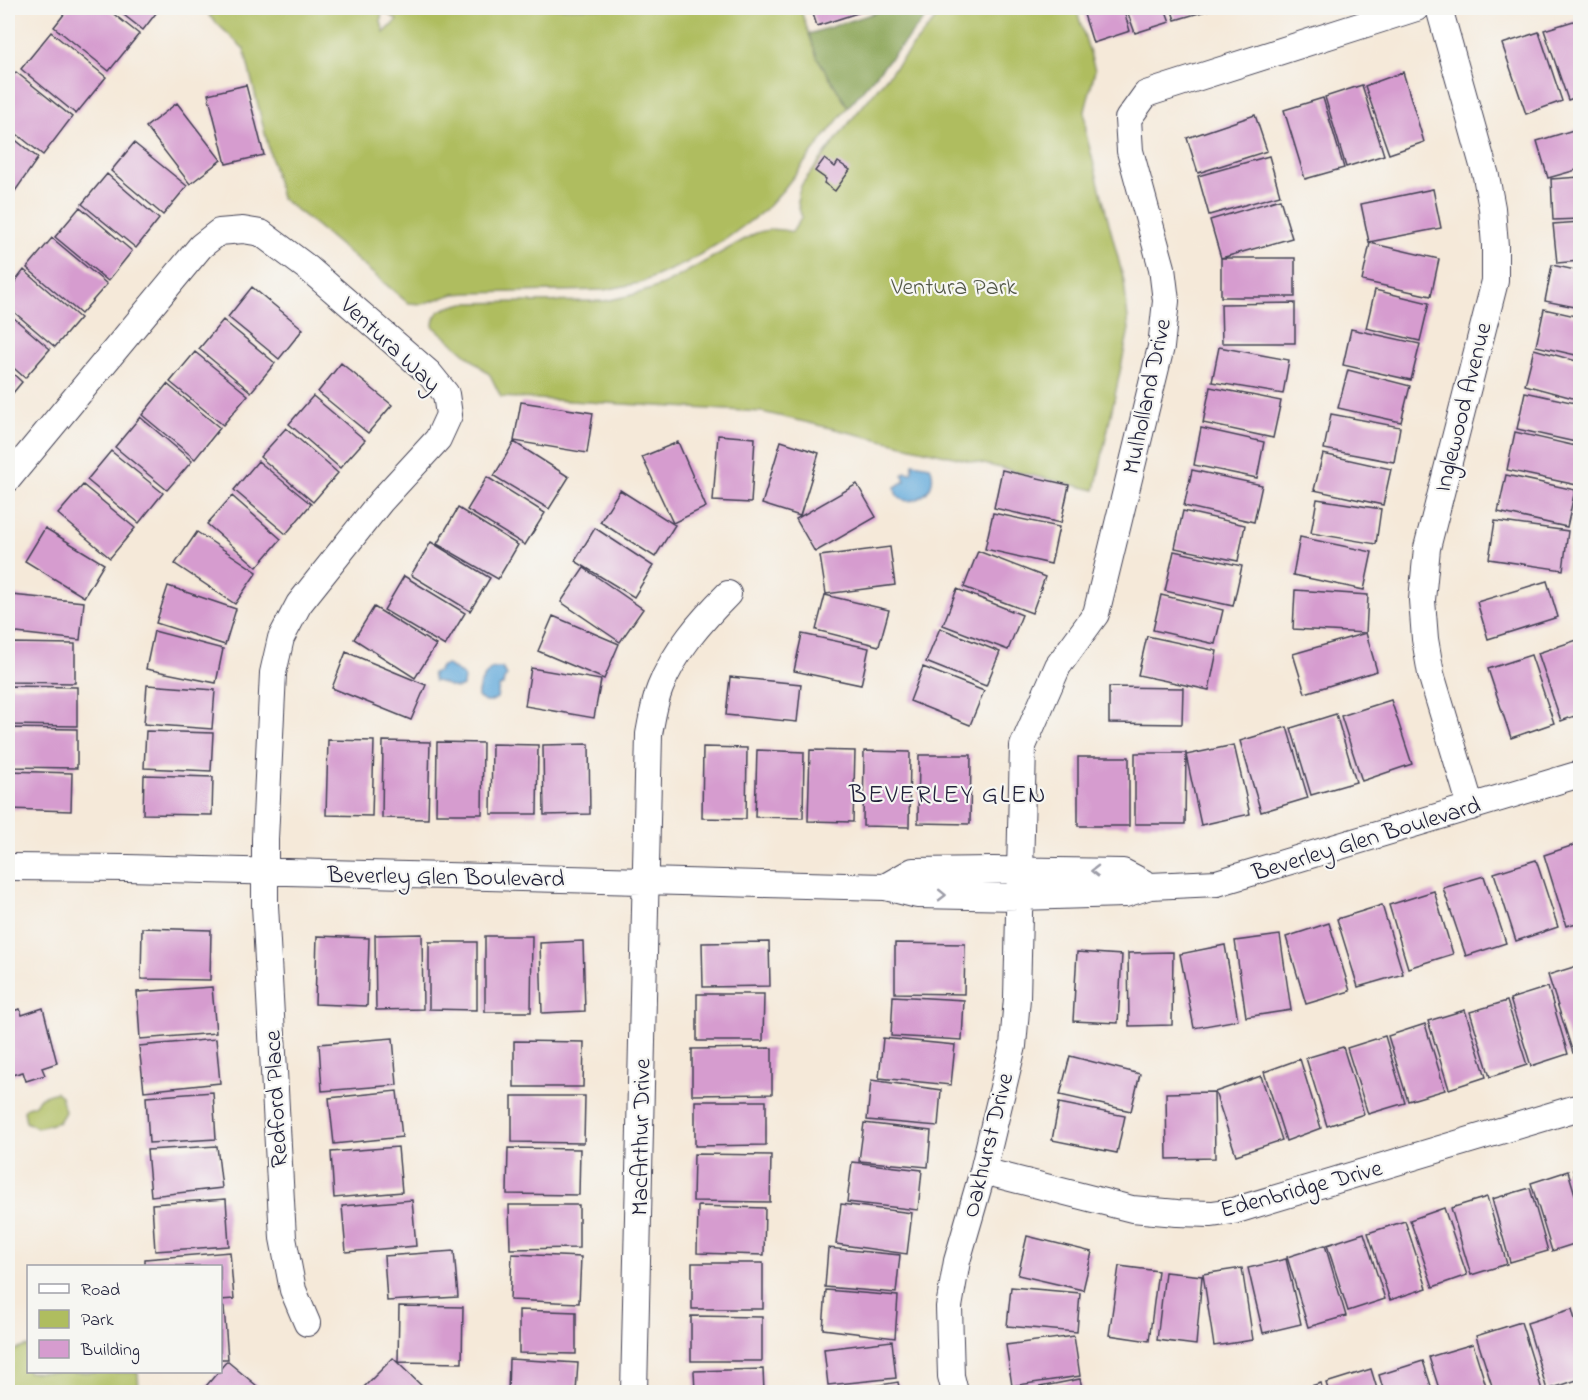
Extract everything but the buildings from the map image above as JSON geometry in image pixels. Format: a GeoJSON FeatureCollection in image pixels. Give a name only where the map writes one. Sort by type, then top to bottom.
{"type":"FeatureCollection","features":[{"type":"Feature","properties":{"kind":"street","name":"Mulholland Drive"},"geometry":{"type":"LineString","coordinates":[[1019,897],[1023,746],[1058,666],[1096,614],[1162,339],[1166,302],[1162,268],[1130,151],[1128,119],[1146,94],[1416,8]]}},
{"type":"Feature","properties":{"kind":"street","name":"Inglewood Avenue"},"geometry":{"type":"LineString","coordinates":[[1439,8],[1486,176],[1492,208],[1495,246],[1495,281],[1427,548],[1422,600],[1431,674],[1471,807]]}},
{"type":"Feature","properties":{"kind":"street","name":"Ventura Way"},"geometry":{"type":"LineString","coordinates":[[8,479],[201,246],[219,232],[243,230],[261,233],[309,269],[429,373],[446,394],[449,415],[438,439],[381,501],[299,604],[281,638],[273,673],[264,839],[265,872]]}},
{"type":"Feature","properties":{"kind":"street","name":"MacArthur Drive"},"geometry":{"type":"LineString","coordinates":[[634,1392],[649,734],[660,688],[671,666],[693,632],[728,594]]}},
{"type":"Feature","properties":{"kind":"street","name":"Beverley Glen Boulevard"},"geometry":{"type":"LineString","coordinates":[[8,867],[885,887],[917,895],[1019,897],[1125,894],[1149,886],[1217,883],[1581,774]]}},
{"type":"Feature","properties":{"kind":"street"},"geometry":{"type":"LineString","coordinates":[[885,887],[913,871],[1020,870],[1123,872],[1149,886]]}},
{"type":"Feature","properties":{"kind":"street","name":"Redford Place"},"geometry":{"type":"LineString","coordinates":[[265,872],[264,905],[283,1238],[293,1290],[307,1323]]}},
{"type":"Feature","properties":{"kind":"street","name":"Oakhurst Drive"},"geometry":{"type":"LineString","coordinates":[[955,1392],[951,1376],[949,1307],[957,1261],[983,1171],[1013,1046],[1017,998],[1019,897]]}},
{"type":"Feature","properties":{"kind":"street","name":"Edenbridge Drive"},"geometry":{"type":"LineString","coordinates":[[983,1171],[1132,1209],[1212,1214],[1233,1211],[1581,1107]]}},
{"type":"Feature","properties":{"kind":"green space"},"geometry":{"type":"Polygon","coordinates":[[[216,8],[800,8],[817,57],[848,107],[765,210],[726,239],[686,263],[640,283],[604,290],[454,294],[422,304],[408,303],[281,198],[244,49],[209,16],[216,8]],[[382,10],[381,21],[384,33],[397,20],[382,10]]]}},
{"type":"Feature","properties":{"kind":"green space"},"geometry":{"type":"Polygon","coordinates":[[[890,8],[934,8],[848,107],[817,57],[809,34],[890,8]]]}},
{"type":"Feature","properties":{"kind":"green space","name":"Ventura Park"},"geometry":{"type":"Polygon","coordinates":[[[943,8],[1076,8],[1095,70],[1085,111],[1086,134],[1124,281],[1129,329],[1095,490],[762,412],[501,397],[490,375],[433,326],[439,312],[464,303],[604,301],[636,294],[667,283],[754,234],[773,230],[792,232],[802,217],[798,200],[802,184],[943,8]]]}},
{"type":"Feature","properties":{"kind":"green space"},"geometry":{"type":"Polygon","coordinates":[[[56,1092],[61,1096],[65,1112],[59,1122],[37,1128],[26,1122],[24,1111],[27,1107],[34,1105],[41,1097],[56,1092]]]}},
{"type":"Feature","properties":{"kind":"green space"},"geometry":{"type":"Polygon","coordinates":[[[27,1346],[27,1373],[138,1373],[139,1392],[8,1392],[8,1352],[27,1346]]]}},
{"type":"Feature","properties":{"kind":"water"},"geometry":{"type":"Polygon","coordinates":[[[913,463],[930,466],[933,477],[925,494],[918,499],[902,500],[897,495],[895,487],[905,481],[903,475],[905,472],[912,473],[913,463]]]}},
{"type":"Feature","properties":{"kind":"water"},"geometry":{"type":"Polygon","coordinates":[[[447,665],[462,674],[463,686],[455,688],[434,681],[432,673],[447,665]]]}},
{"type":"Feature","properties":{"kind":"water"},"geometry":{"type":"Polygon","coordinates":[[[502,668],[507,676],[503,685],[499,687],[497,698],[485,702],[478,697],[479,689],[488,672],[502,668]]]}},
{"type":"Feature","properties":{"kind":"district","name":"BEVERLEY GLEN"},"geometry":{"type":"Point","coordinates":[948,793]}}]}
